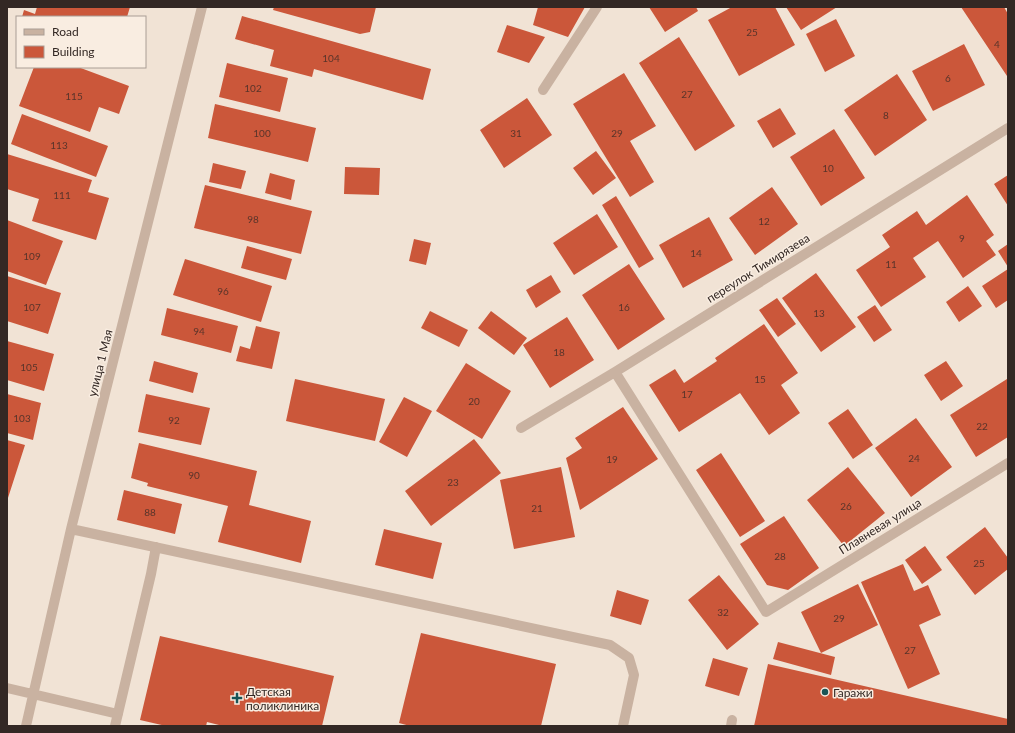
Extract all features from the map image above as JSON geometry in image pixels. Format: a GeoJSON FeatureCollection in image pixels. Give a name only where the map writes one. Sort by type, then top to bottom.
{"type":"FeatureCollection","features":[{"type":"Feature","properties":{"kind":"street","name":"улица 1 Мая"},"geometry":{"type":"LineString","coordinates":[[26,726],[71,528],[202,7]]}},
{"type":"Feature","properties":{"kind":"street"},"geometry":{"type":"LineString","coordinates":[[543,90],[597,7]]}},
{"type":"Feature","properties":{"kind":"street","name":"переулок Тимирязева"},"geometry":{"type":"LineString","coordinates":[[521,428],[615,372],[1008,128]]}},
{"type":"Feature","properties":{"kind":"street","name":"Плавневая улица"},"geometry":{"type":"LineString","coordinates":[[615,372],[766,612],[1008,462]]}},
{"type":"Feature","properties":{"kind":"street"},"geometry":{"type":"LineString","coordinates":[[71,528],[610,645],[629,658],[634,675],[623,726]]}},
{"type":"Feature","properties":{"kind":"street"},"geometry":{"type":"LineString","coordinates":[[115,726],[156,547]]}},
{"type":"Feature","properties":{"kind":"street"},"geometry":{"type":"LineString","coordinates":[[7,688],[118,714]]}},
{"type":"Feature","properties":{"kind":"building"},"geometry":{"type":"Polygon","coordinates":[[[37,7],[130,7],[127,16],[22,16],[24,10],[35,14],[37,7]]]}},
{"type":"Feature","properties":{"kind":"building"},"geometry":{"type":"Polygon","coordinates":[[[274,7],[376,7],[370,32],[360,34],[273,10],[274,7]]]}},
{"type":"Feature","properties":{"kind":"building"},"geometry":{"type":"Polygon","coordinates":[[[538,7],[585,7],[568,37],[533,25],[538,7]]]}},
{"type":"Feature","properties":{"kind":"building"},"geometry":{"type":"Polygon","coordinates":[[[649,7],[696,7],[698,11],[665,32],[649,7]]]}},
{"type":"Feature","properties":{"kind":"building"},"geometry":{"type":"Polygon","coordinates":[[[732,7],[775,7],[795,45],[739,76],[708,20],[732,7]]]}},
{"type":"Feature","properties":{"kind":"building"},"geometry":{"type":"Polygon","coordinates":[[[786,7],[837,7],[801,30],[786,7]]]}},
{"type":"Feature","properties":{"kind":"building"},"geometry":{"type":"Polygon","coordinates":[[[961,7],[1004,7],[1008,14],[1007,76],[961,7]]]}},
{"type":"Feature","properties":{"kind":"building"},"geometry":{"type":"Polygon","coordinates":[[[242,16],[431,69],[423,100],[314,69],[312,77],[270,66],[274,50],[235,39],[242,16]]]}},
{"type":"Feature","properties":{"kind":"building"},"geometry":{"type":"Polygon","coordinates":[[[836,19],[855,56],[825,72],[806,34],[836,19]]]}},
{"type":"Feature","properties":{"kind":"building"},"geometry":{"type":"Polygon","coordinates":[[[507,25],[545,37],[529,63],[497,52],[507,25]]]}},
{"type":"Feature","properties":{"kind":"building"},"geometry":{"type":"Polygon","coordinates":[[[679,37],[735,126],[695,151],[639,63],[679,37]]]}},
{"type":"Feature","properties":{"kind":"building"},"geometry":{"type":"Polygon","coordinates":[[[964,44],[985,85],[933,111],[912,71],[964,44]]]}},
{"type":"Feature","properties":{"kind":"building"},"geometry":{"type":"Polygon","coordinates":[[[227,63],[288,78],[280,112],[219,97],[227,63]]]}},
{"type":"Feature","properties":{"kind":"building"},"geometry":{"type":"Polygon","coordinates":[[[34,68],[81,68],[129,86],[119,114],[99,107],[90,132],[19,106],[34,68]]]}},
{"type":"Feature","properties":{"kind":"building"},"geometry":{"type":"Polygon","coordinates":[[[624,73],[656,126],[630,141],[654,182],[630,197],[573,104],[624,73]]]}},
{"type":"Feature","properties":{"kind":"building"},"geometry":{"type":"Polygon","coordinates":[[[897,74],[927,120],[875,156],[844,110],[897,74]]]}},
{"type":"Feature","properties":{"kind":"building"},"geometry":{"type":"Polygon","coordinates":[[[527,98],[552,135],[504,168],[480,130],[527,98]]]}},
{"type":"Feature","properties":{"kind":"building"},"geometry":{"type":"Polygon","coordinates":[[[215,104],[316,128],[308,162],[208,138],[215,104]]]}},
{"type":"Feature","properties":{"kind":"building"},"geometry":{"type":"Polygon","coordinates":[[[780,108],[796,134],[773,148],[757,121],[780,108]]]}},
{"type":"Feature","properties":{"kind":"building"},"geometry":{"type":"Polygon","coordinates":[[[22,114],[108,146],[96,177],[11,144],[22,114]]]}},
{"type":"Feature","properties":{"kind":"building"},"geometry":{"type":"Polygon","coordinates":[[[834,129],[865,178],[821,206],[790,157],[834,129]]]}},
{"type":"Feature","properties":{"kind":"building"},"geometry":{"type":"Polygon","coordinates":[[[596,151],[616,178],[593,195],[573,168],[596,151]]]}},
{"type":"Feature","properties":{"kind":"building"},"geometry":{"type":"Polygon","coordinates":[[[7,154],[92,180],[88,192],[109,198],[96,240],[32,221],[39,199],[7,189],[7,154]]]}},
{"type":"Feature","properties":{"kind":"building"},"geometry":{"type":"Polygon","coordinates":[[[213,163],[246,171],[241,189],[209,182],[213,163]]]}},
{"type":"Feature","properties":{"kind":"building"},"geometry":{"type":"Polygon","coordinates":[[[345,167],[380,168],[379,195],[344,194],[345,167]]]}},
{"type":"Feature","properties":{"kind":"building"},"geometry":{"type":"Polygon","coordinates":[[[270,173],[295,180],[291,200],[265,193],[270,173]]]}},
{"type":"Feature","properties":{"kind":"building"},"geometry":{"type":"Polygon","coordinates":[[[1008,175],[1008,206],[994,184],[1008,175]]]}},
{"type":"Feature","properties":{"kind":"building"},"geometry":{"type":"Polygon","coordinates":[[[205,185],[312,211],[301,254],[194,228],[205,185]]]}},
{"type":"Feature","properties":{"kind":"building"},"geometry":{"type":"Polygon","coordinates":[[[772,187],[798,224],[755,255],[729,218],[772,187]]]}},
{"type":"Feature","properties":{"kind":"building"},"geometry":{"type":"Polygon","coordinates":[[[967,195],[994,235],[986,241],[996,255],[963,278],[938,241],[913,258],[926,277],[881,307],[856,270],[890,247],[882,235],[917,211],[926,225],[967,195]]]}},
{"type":"Feature","properties":{"kind":"building"},"geometry":{"type":"Polygon","coordinates":[[[616,196],[654,259],[639,268],[602,205],[616,196]]]}},
{"type":"Feature","properties":{"kind":"building"},"geometry":{"type":"Polygon","coordinates":[[[597,214],[618,247],[574,275],[553,243],[597,214]]]}},
{"type":"Feature","properties":{"kind":"building"},"geometry":{"type":"Polygon","coordinates":[[[709,217],[733,260],[683,288],[659,245],[709,217]]]}},
{"type":"Feature","properties":{"kind":"building"},"geometry":{"type":"Polygon","coordinates":[[[7,220],[63,241],[46,285],[7,271],[7,220]]]}},
{"type":"Feature","properties":{"kind":"building"},"geometry":{"type":"Polygon","coordinates":[[[414,239],[431,243],[426,265],[409,261],[414,239]]]}},
{"type":"Feature","properties":{"kind":"building"},"geometry":{"type":"Polygon","coordinates":[[[1008,244],[1008,267],[998,251],[1008,244]]]}},
{"type":"Feature","properties":{"kind":"building"},"geometry":{"type":"Polygon","coordinates":[[[247,246],[292,259],[286,280],[241,268],[247,246]]]}},
{"type":"Feature","properties":{"kind":"building"},"geometry":{"type":"Polygon","coordinates":[[[185,259],[272,286],[261,322],[173,295],[185,259]]]}},
{"type":"Feature","properties":{"kind":"building"},"geometry":{"type":"Polygon","coordinates":[[[629,264],[665,319],[618,350],[582,295],[629,264]]]}},
{"type":"Feature","properties":{"kind":"building"},"geometry":{"type":"Polygon","coordinates":[[[1008,269],[1008,300],[996,308],[982,286],[1008,269]]]}},
{"type":"Feature","properties":{"kind":"building"},"geometry":{"type":"Polygon","coordinates":[[[816,273],[856,327],[821,352],[782,298],[816,273]]]}},
{"type":"Feature","properties":{"kind":"building"},"geometry":{"type":"Polygon","coordinates":[[[551,275],[561,292],[536,308],[526,290],[551,275]]]}},
{"type":"Feature","properties":{"kind":"building"},"geometry":{"type":"Polygon","coordinates":[[[7,276],[61,293],[48,334],[7,321],[7,276]]]}},
{"type":"Feature","properties":{"kind":"building"},"geometry":{"type":"Polygon","coordinates":[[[968,286],[982,306],[959,322],[946,302],[968,286]]]}},
{"type":"Feature","properties":{"kind":"building"},"geometry":{"type":"Polygon","coordinates":[[[777,298],[796,324],[778,337],[759,310],[777,298]]]}},
{"type":"Feature","properties":{"kind":"building"},"geometry":{"type":"Polygon","coordinates":[[[875,305],[892,330],[874,342],[857,317],[875,305]]]}},
{"type":"Feature","properties":{"kind":"building"},"geometry":{"type":"Polygon","coordinates":[[[167,308],[238,326],[231,353],[161,335],[167,308]]]}},
{"type":"Feature","properties":{"kind":"building"},"geometry":{"type":"Polygon","coordinates":[[[430,311],[468,330],[459,347],[421,328],[430,311]]]}},
{"type":"Feature","properties":{"kind":"building"},"geometry":{"type":"Polygon","coordinates":[[[491,311],[527,338],[514,355],[478,328],[491,311]]]}},
{"type":"Feature","properties":{"kind":"building"},"geometry":{"type":"Polygon","coordinates":[[[567,317],[594,360],[550,388],[523,345],[567,317]]]}},
{"type":"Feature","properties":{"kind":"building"},"geometry":{"type":"Polygon","coordinates":[[[764,324],[798,373],[781,385],[800,413],[769,435],[740,393],[679,432],[649,385],[675,369],[684,383],[717,361],[715,358],[764,324]]]}},
{"type":"Feature","properties":{"kind":"building"},"geometry":{"type":"Polygon","coordinates":[[[256,326],[280,332],[272,369],[236,361],[240,346],[250,349],[256,326]]]}},
{"type":"Feature","properties":{"kind":"building"},"geometry":{"type":"Polygon","coordinates":[[[7,341],[54,354],[44,391],[7,380],[7,341]]]}},
{"type":"Feature","properties":{"kind":"building"},"geometry":{"type":"Polygon","coordinates":[[[154,361],[198,373],[193,393],[149,381],[154,361]]]}},
{"type":"Feature","properties":{"kind":"building"},"geometry":{"type":"Polygon","coordinates":[[[946,361],[963,386],[941,401],[924,375],[946,361]]]}},
{"type":"Feature","properties":{"kind":"building"},"geometry":{"type":"Polygon","coordinates":[[[466,363],[511,391],[482,439],[436,411],[466,363]]]}},
{"type":"Feature","properties":{"kind":"building"},"geometry":{"type":"Polygon","coordinates":[[[295,379],[385,399],[375,441],[286,421],[295,379]]]}},
{"type":"Feature","properties":{"kind":"building"},"geometry":{"type":"Polygon","coordinates":[[[1007,379],[1008,437],[976,457],[950,415],[1007,379]]]}},
{"type":"Feature","properties":{"kind":"building"},"geometry":{"type":"Polygon","coordinates":[[[7,394],[41,403],[33,440],[7,433],[7,394]]]}},
{"type":"Feature","properties":{"kind":"building"},"geometry":{"type":"Polygon","coordinates":[[[146,394],[210,408],[201,445],[138,432],[146,394]]]}},
{"type":"Feature","properties":{"kind":"building"},"geometry":{"type":"Polygon","coordinates":[[[404,397],[432,411],[407,457],[379,442],[404,397]]]}},
{"type":"Feature","properties":{"kind":"building"},"geometry":{"type":"Polygon","coordinates":[[[623,407],[658,459],[580,510],[566,458],[582,448],[575,438],[623,407]]]}},
{"type":"Feature","properties":{"kind":"building"},"geometry":{"type":"Polygon","coordinates":[[[848,409],[873,445],[853,459],[828,423],[848,409]]]}},
{"type":"Feature","properties":{"kind":"building"},"geometry":{"type":"Polygon","coordinates":[[[916,418],[952,467],[911,497],[875,448],[916,418]]]}},
{"type":"Feature","properties":{"kind":"building"},"geometry":{"type":"Polygon","coordinates":[[[474,439],[501,473],[431,526],[405,491],[474,439]]]}},
{"type":"Feature","properties":{"kind":"building"},"geometry":{"type":"Polygon","coordinates":[[[7,440],[25,445],[7,501],[7,440]]]}},
{"type":"Feature","properties":{"kind":"building"},"geometry":{"type":"Polygon","coordinates":[[[139,443],[257,471],[249,505],[311,521],[301,563],[218,542],[228,506],[147,486],[148,483],[131,478],[139,443]]]}},
{"type":"Feature","properties":{"kind":"building"},"geometry":{"type":"Polygon","coordinates":[[[721,453],[765,521],[740,537],[696,470],[721,453]]]}},
{"type":"Feature","properties":{"kind":"building"},"geometry":{"type":"Polygon","coordinates":[[[561,467],[575,537],[514,549],[500,480],[561,467]]]}},
{"type":"Feature","properties":{"kind":"building"},"geometry":{"type":"Polygon","coordinates":[[[848,467],[885,513],[844,546],[807,500],[848,467]]]}},
{"type":"Feature","properties":{"kind":"building"},"geometry":{"type":"Polygon","coordinates":[[[124,490],[182,504],[175,534],[117,520],[124,490]]]}},
{"type":"Feature","properties":{"kind":"building"},"geometry":{"type":"Polygon","coordinates":[[[784,516],[819,568],[788,590],[767,585],[740,544],[784,516]]]}},
{"type":"Feature","properties":{"kind":"building"},"geometry":{"type":"Polygon","coordinates":[[[985,527],[1008,558],[1008,569],[975,595],[946,557],[985,527]]]}},
{"type":"Feature","properties":{"kind":"building"},"geometry":{"type":"Polygon","coordinates":[[[384,529],[442,543],[433,579],[375,565],[384,529]]]}},
{"type":"Feature","properties":{"kind":"building"},"geometry":{"type":"Polygon","coordinates":[[[925,546],[942,570],[922,584],[905,560],[925,546]]]}},
{"type":"Feature","properties":{"kind":"building"},"geometry":{"type":"Polygon","coordinates":[[[903,564],[914,591],[928,585],[941,615],[919,625],[940,674],[908,689],[861,582],[903,564]]]}},
{"type":"Feature","properties":{"kind":"building"},"geometry":{"type":"Polygon","coordinates":[[[719,575],[759,624],[727,650],[688,600],[719,575]]]}},
{"type":"Feature","properties":{"kind":"building"},"geometry":{"type":"Polygon","coordinates":[[[858,584],[878,625],[821,653],[801,612],[858,584]]]}},
{"type":"Feature","properties":{"kind":"building"},"geometry":{"type":"Polygon","coordinates":[[[617,590],[649,600],[641,625],[610,616],[617,590]]]}},
{"type":"Feature","properties":{"kind":"building"},"geometry":{"type":"Polygon","coordinates":[[[421,633],[556,664],[541,726],[410,726],[399,723],[421,633]]]}},
{"type":"Feature","properties":{"kind":"building","name":"Детская поликлиника"},"geometry":{"type":"Polygon","coordinates":[[[160,636],[334,676],[322,726],[223,726],[207,722],[206,726],[166,726],[140,720],[160,636]]]}},
{"type":"Feature","properties":{"kind":"building"},"geometry":{"type":"Polygon","coordinates":[[[778,642],[835,657],[831,675],[773,659],[778,642]]]}},
{"type":"Feature","properties":{"kind":"building"},"geometry":{"type":"Polygon","coordinates":[[[713,658],[748,668],[739,696],[705,686],[713,658]]]}},
{"type":"Feature","properties":{"kind":"building","name":"Гаражи"},"geometry":{"type":"Polygon","coordinates":[[[768,664],[1008,719],[1008,726],[754,726],[768,664]]]}},
{"type":"Feature","properties":{"kind":"place","name":"Гаражи"},"geometry":{"type":"Point","coordinates":[825,692]}},
{"type":"Feature","properties":{"kind":"place","name":"Детская поликлиника"},"geometry":{"type":"Point","coordinates":[237,698]}}]}
